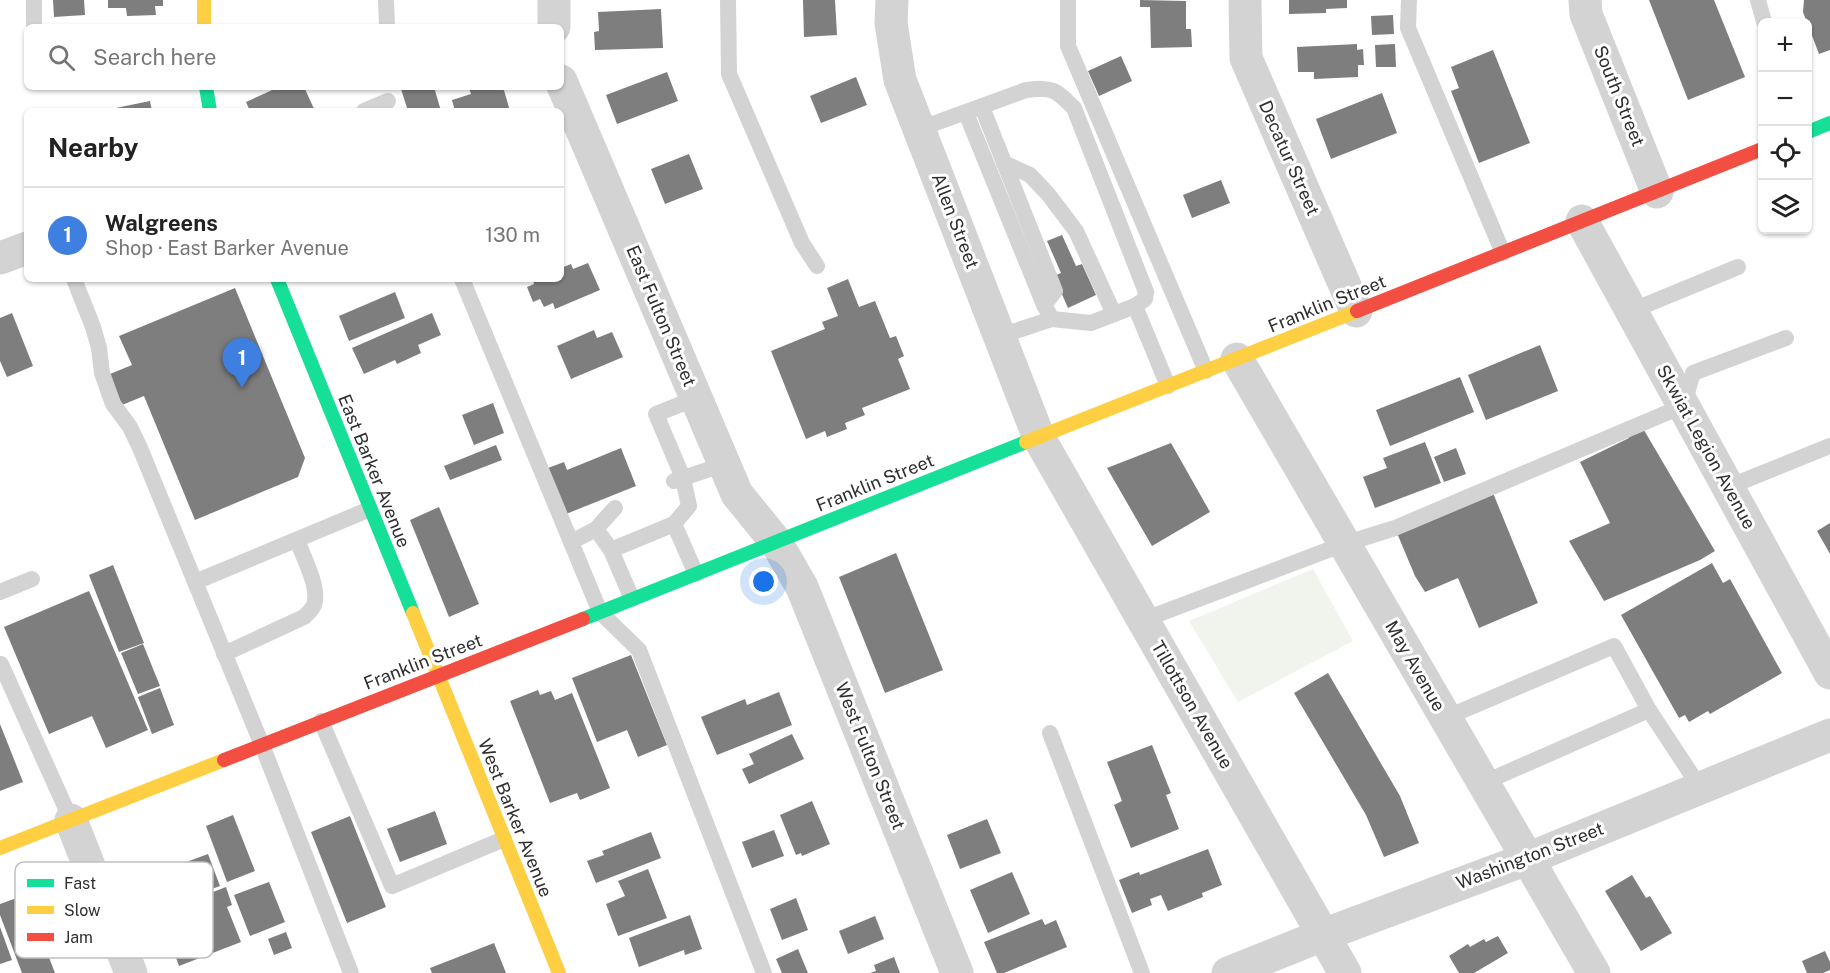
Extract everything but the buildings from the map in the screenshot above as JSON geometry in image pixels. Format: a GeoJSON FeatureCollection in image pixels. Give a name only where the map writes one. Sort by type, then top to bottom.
{"type":"FeatureCollection","features":[{"type":"Feature","properties":{"kind":"main road"},"geometry":{"type":"LineString","coordinates":[[204,0],[204,24]]}},
{"type":"Feature","properties":{"kind":"main road"},"geometry":{"type":"LineString","coordinates":[[206,90],[210,108]]}},
{"type":"Feature","properties":{"kind":"main road","name":"Franklin Street"},"geometry":{"type":"LineString","coordinates":[[0,848],[1758,152]]}},
{"type":"Feature","properties":{"kind":"main road","name":"East Barker Avenue"},"geometry":{"type":"LineString","coordinates":[[278,282],[437,676]]}},
{"type":"Feature","properties":{"kind":"main road","name":"West Barker Avenue"},"geometry":{"type":"LineString","coordinates":[[437,676],[559,973]]}},
{"type":"Feature","properties":{"kind":"street"},"geometry":{"type":"LineString","coordinates":[[554,0],[554,24]]}},
{"type":"Feature","properties":{"kind":"street","name":"Allen Street"},"geometry":{"type":"LineString","coordinates":[[892,0],[891,24],[900,80],[1039,438]]}},
{"type":"Feature","properties":{"kind":"street","name":"Decatur Street"},"geometry":{"type":"LineString","coordinates":[[1245,0],[1246,58],[1356,311]]}},
{"type":"Feature","properties":{"kind":"street","name":"South Street"},"geometry":{"type":"LineString","coordinates":[[1585,0],[1586,14],[1657,192]]}},
{"type":"Feature","properties":{"kind":"street","name":"East Fulton Street"},"geometry":{"type":"LineString","coordinates":[[564,88],[737,494],[776,542]]}},
{"type":"Feature","properties":{"kind":"street","name":"Skwiat Legion Avenue"},"geometry":{"type":"LineString","coordinates":[[1582,221],[1830,673]]}},
{"type":"Feature","properties":{"kind":"street"},"geometry":{"type":"LineString","coordinates":[[0,258],[24,249]]}},
{"type":"Feature","properties":{"kind":"street","name":"May Avenue"},"geometry":{"type":"LineString","coordinates":[[1237,359],[1594,973]]}},
{"type":"Feature","properties":{"kind":"street","name":"Tillottson Avenue"},"geometry":{"type":"LineString","coordinates":[[1039,438],[1345,973]]}},
{"type":"Feature","properties":{"kind":"street","name":"West Fulton Street"},"geometry":{"type":"LineString","coordinates":[[776,542],[802,587],[957,973]]}},
{"type":"Feature","properties":{"kind":"street","name":"Washington Street"},"geometry":{"type":"LineString","coordinates":[[1228,973],[1527,859],[1830,735]]}},
{"type":"Feature","properties":{"kind":"street"},"geometry":{"type":"LineString","coordinates":[[71,820],[87,862]]}},
{"type":"Feature","properties":{"kind":"street"},"geometry":{"type":"LineString","coordinates":[[125,958],[131,973]]}},
{"type":"Feature","properties":{"kind":"lane"},"geometry":{"type":"LineString","coordinates":[[34,0],[34,24]]}},
{"type":"Feature","properties":{"kind":"lane"},"geometry":{"type":"LineString","coordinates":[[386,0],[387,24]]}},
{"type":"Feature","properties":{"kind":"lane"},"geometry":{"type":"LineString","coordinates":[[728,0],[729,74],[802,243],[817,266]]}},
{"type":"Feature","properties":{"kind":"lane"},"geometry":{"type":"LineString","coordinates":[[1068,0],[1068,46],[1206,371]]}},
{"type":"Feature","properties":{"kind":"lane"},"geometry":{"type":"LineString","coordinates":[[1409,0],[1408,28],[1503,253]]}},
{"type":"Feature","properties":{"kind":"lane"},"geometry":{"type":"LineString","coordinates":[[1758,0],[1763,18]]}},
{"type":"Feature","properties":{"kind":"lane"},"geometry":{"type":"LineString","coordinates":[[919,129],[1026,90],[1043,88],[1056,91],[1074,108],[1146,292],[1145,299],[1136,306],[1090,323],[1048,312],[1000,336]]}},
{"type":"Feature","properties":{"kind":"lane"},"geometry":{"type":"LineString","coordinates":[[371,108],[390,100]]}},
{"type":"Feature","properties":{"kind":"lane"},"geometry":{"type":"LineString","coordinates":[[974,110],[1005,163],[1055,291],[1048,312]]}},
{"type":"Feature","properties":{"kind":"lane"},"geometry":{"type":"LineString","coordinates":[[974,110],[1048,312]]}},
{"type":"Feature","properties":{"kind":"lane"},"geometry":{"type":"LineString","coordinates":[[1005,163],[1030,176],[1048,194],[1076,231],[1114,314]]}},
{"type":"Feature","properties":{"kind":"lane"},"geometry":{"type":"LineString","coordinates":[[1631,311],[1738,267]]}},
{"type":"Feature","properties":{"kind":"lane"},"geometry":{"type":"LineString","coordinates":[[75,282],[93,327],[99,348],[102,373],[113,404],[130,427],[140,448],[262,745],[351,973]]}},
{"type":"Feature","properties":{"kind":"lane"},"geometry":{"type":"LineString","coordinates":[[463,282],[600,612],[639,650],[764,973]]}},
{"type":"Feature","properties":{"kind":"lane"},"geometry":{"type":"LineString","coordinates":[[1136,306],[1168,386]]}},
{"type":"Feature","properties":{"kind":"lane"},"geometry":{"type":"LineString","coordinates":[[1143,620],[1344,544],[1395,528],[1683,406],[1693,373],[1786,338]]}},
{"type":"Feature","properties":{"kind":"lane"},"geometry":{"type":"LineString","coordinates":[[611,550],[674,524],[689,506],[656,414],[697,398]]}},
{"type":"Feature","properties":{"kind":"lane"},"geometry":{"type":"LineString","coordinates":[[1728,487],[1830,446]]}},
{"type":"Feature","properties":{"kind":"lane"},"geometry":{"type":"LineString","coordinates":[[678,480],[725,464]]}},
{"type":"Feature","properties":{"kind":"lane"},"geometry":{"type":"LineString","coordinates":[[571,542],[596,529],[615,508]]}},
{"type":"Feature","properties":{"kind":"lane"},"geometry":{"type":"LineString","coordinates":[[195,582],[370,509]]}},
{"type":"Feature","properties":{"kind":"lane"},"geometry":{"type":"LineString","coordinates":[[674,524],[696,574]]}},
{"type":"Feature","properties":{"kind":"lane"},"geometry":{"type":"LineString","coordinates":[[596,529],[611,550],[632,599]]}},
{"type":"Feature","properties":{"kind":"lane"},"geometry":{"type":"LineString","coordinates":[[224,654],[304,617],[312,610],[315,602],[315,588],[297,540]]}},
{"type":"Feature","properties":{"kind":"lane"},"geometry":{"type":"LineString","coordinates":[[0,592],[32,579]]}},
{"type":"Feature","properties":{"kind":"lane"},"geometry":{"type":"LineString","coordinates":[[1445,718],[1614,646],[1649,710],[1701,789]]}},
{"type":"Feature","properties":{"kind":"lane"},"geometry":{"type":"LineString","coordinates":[[1,664],[71,820]]}},
{"type":"Feature","properties":{"kind":"lane"},"geometry":{"type":"LineString","coordinates":[[1483,783],[1649,710]]}},
{"type":"Feature","properties":{"kind":"lane"},"geometry":{"type":"LineString","coordinates":[[321,721],[392,886],[504,839]]}},
{"type":"Feature","properties":{"kind":"lane"},"geometry":{"type":"LineString","coordinates":[[1050,734],[1142,973]]}},
{"type":"Feature","properties":{"kind":"shaded area"},"geometry":{"type":"Polygon","coordinates":[[[1313,569],[1353,641],[1238,702],[1189,621],[1313,569]]]}},
{"type":"Feature","properties":{"kind":"traffic: fast"},"geometry":{"type":"LineString","coordinates":[[206,90],[210,108]]}},
{"type":"Feature","properties":{"kind":"traffic: fast"},"geometry":{"type":"LineString","coordinates":[[1812,130],[1830,123]]}},
{"type":"Feature","properties":{"kind":"traffic: fast"},"geometry":{"type":"LineString","coordinates":[[278,282],[413,613]]}},
{"type":"Feature","properties":{"kind":"traffic: fast"},"geometry":{"type":"LineString","coordinates":[[583,619],[1026,442]]}},
{"type":"Feature","properties":{"kind":"traffic: slow"},"geometry":{"type":"LineString","coordinates":[[204,0],[204,24]]}},
{"type":"Feature","properties":{"kind":"traffic: slow"},"geometry":{"type":"LineString","coordinates":[[1026,442],[1357,311]]}},
{"type":"Feature","properties":{"kind":"traffic: slow"},"geometry":{"type":"LineString","coordinates":[[413,613],[559,973]]}},
{"type":"Feature","properties":{"kind":"traffic: slow"},"geometry":{"type":"LineString","coordinates":[[0,848],[224,760]]}},
{"type":"Feature","properties":{"kind":"traffic: jam"},"geometry":{"type":"LineString","coordinates":[[1357,311],[1758,151]]}},
{"type":"Feature","properties":{"kind":"traffic: jam"},"geometry":{"type":"LineString","coordinates":[[224,760],[583,619]]}},
{"type":"Feature","properties":{"kind":"place","name":"Walgreens"},"geometry":{"type":"Point","coordinates":[242,388]}}]}
